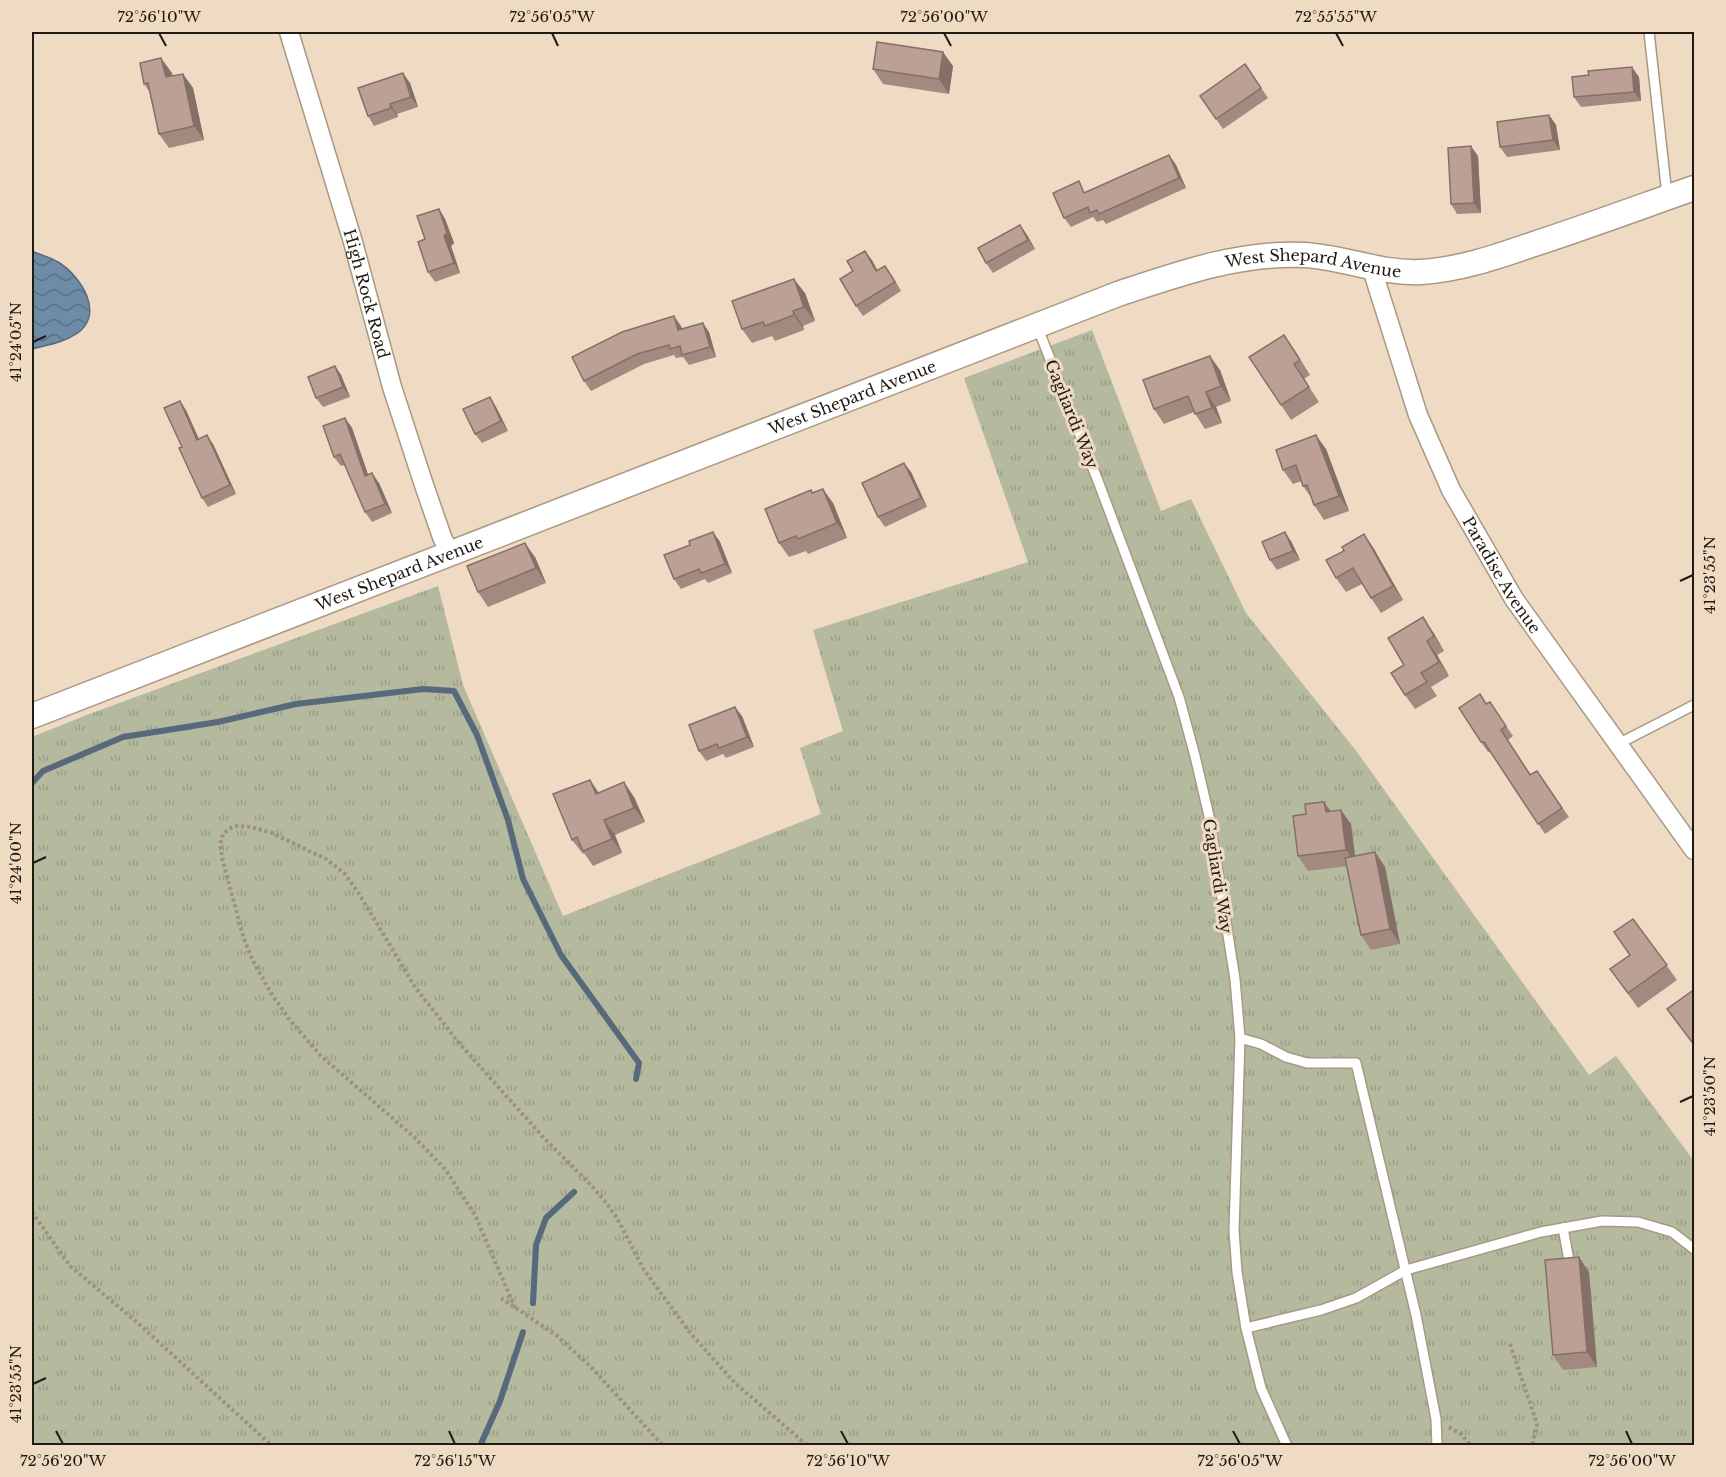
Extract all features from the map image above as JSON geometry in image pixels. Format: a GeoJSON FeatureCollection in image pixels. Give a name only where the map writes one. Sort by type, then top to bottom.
{"type":"FeatureCollection","features":[{"type":"Feature","properties":{"kind":"street","name":"High Rock Road"},"geometry":{"type":"LineString","coordinates":[[289,32],[352,242],[392,387],[442,537],[450,554]]}},
{"type":"Feature","properties":{"kind":"street","name":"West Shepard Avenue"},"geometry":{"type":"LineString","coordinates":[[32,716],[1118,294],[1161,280],[1216,264],[1258,256],[1304,255],[1339,259],[1372,269],[1420,272],[1460,267],[1557,237],[1695,188]]}},
{"type":"Feature","properties":{"kind":"street","name":"Paradise Avenue"},"geometry":{"type":"LineString","coordinates":[[1372,269],[1418,414],[1451,490],[1514,599],[1695,850]]}},
{"type":"Feature","properties":{"kind":"lane"},"geometry":{"type":"LineString","coordinates":[[1649,32],[1667,197]]}},
{"type":"Feature","properties":{"kind":"lane","name":"Gagliardi Way"},"geometry":{"type":"LineString","coordinates":[[1037,326],[1158,640],[1179,697],[1193,746],[1218,864],[1235,979],[1240,1038],[1234,1231],[1237,1272],[1246,1328],[1261,1388],[1287,1446]]}},
{"type":"Feature","properties":{"kind":"lane"},"geometry":{"type":"LineString","coordinates":[[1618,744],[1695,705]]}},
{"type":"Feature","properties":{"kind":"lane"},"geometry":{"type":"LineString","coordinates":[[1240,1038],[1307,1063],[1356,1063],[1416,1315],[1436,1419],[1437,1446]]}},
{"type":"Feature","properties":{"kind":"lane"},"geometry":{"type":"LineString","coordinates":[[1246,1328],[1321,1310],[1356,1298],[1406,1270],[1541,1232],[1602,1221],[1638,1222],[1672,1233],[1695,1249]]}},
{"type":"Feature","properties":{"kind":"lane"},"geometry":{"type":"LineString","coordinates":[[1563,1228],[1570,1266]]}},
{"type":"Feature","properties":{"kind":"path"},"geometry":{"type":"LineString","coordinates":[[515,1308],[475,1215],[445,1169],[414,1137],[320,1055],[289,1019],[271,993],[244,939],[223,862],[220,844],[229,829],[237,826],[251,827],[272,833],[326,859],[345,874],[414,987],[466,1052],[543,1137],[592,1185],[621,1226],[644,1270],[691,1334],[736,1384],[808,1446]]}},
{"type":"Feature","properties":{"kind":"path"},"geometry":{"type":"LineString","coordinates":[[32,1212],[70,1266],[140,1324],[272,1446]]}},
{"type":"Feature","properties":{"kind":"path"},"geometry":{"type":"LineString","coordinates":[[501,1298],[556,1335],[591,1367],[663,1446]]}},
{"type":"Feature","properties":{"kind":"path"},"geometry":{"type":"LineString","coordinates":[[1510,1344],[1537,1424],[1533,1446]]}},
{"type":"Feature","properties":{"kind":"path"},"geometry":{"type":"LineString","coordinates":[[1436,1419],[1461,1434],[1471,1446]]}},
{"type":"Feature","properties":{"kind":"green space"},"geometry":{"type":"Polygon","coordinates":[[[1092,330],[1161,511],[1191,499],[1246,613],[1357,752],[1589,1075],[1616,1056],[1694,1161],[1694,1445],[32,1446],[32,737],[438,586],[463,685],[563,916],[821,814],[800,748],[843,731],[813,630],[1028,562],[964,378],[1092,330]]]}},
{"type":"Feature","properties":{"kind":"water"},"geometry":{"type":"Polygon","coordinates":[[[32,251],[55,260],[67,268],[82,286],[90,307],[85,326],[76,334],[60,342],[32,349],[32,251]]]}},
{"type":"Feature","properties":{"kind":"building"},"geometry":{"type":"Polygon","coordinates":[[[877,42],[943,52],[939,79],[873,69],[877,42]]]}},
{"type":"Feature","properties":{"kind":"building"},"geometry":{"type":"Polygon","coordinates":[[[161,58],[166,77],[183,74],[194,126],[159,134],[148,83],[144,84],[140,63],[161,58]]]}},
{"type":"Feature","properties":{"kind":"building"},"geometry":{"type":"Polygon","coordinates":[[[1245,64],[1261,88],[1216,119],[1200,96],[1245,64]]]}},
{"type":"Feature","properties":{"kind":"building"},"geometry":{"type":"Polygon","coordinates":[[[1632,67],[1634,92],[1574,97],[1572,77],[1589,75],[1588,71],[1632,67]]]}},
{"type":"Feature","properties":{"kind":"building"},"geometry":{"type":"Polygon","coordinates":[[[403,73],[411,97],[390,104],[391,108],[368,116],[358,88],[403,73]]]}},
{"type":"Feature","properties":{"kind":"building"},"geometry":{"type":"Polygon","coordinates":[[[1549,115],[1553,140],[1500,147],[1497,122],[1549,115]]]}},
{"type":"Feature","properties":{"kind":"building"},"geometry":{"type":"Polygon","coordinates":[[[1471,146],[1474,203],[1451,204],[1448,148],[1471,146]]]}},
{"type":"Feature","properties":{"kind":"building"},"geometry":{"type":"Polygon","coordinates":[[[1169,155],[1179,178],[1099,214],[1097,210],[1090,213],[1088,207],[1064,218],[1053,193],[1079,181],[1084,193],[1169,155]]]}},
{"type":"Feature","properties":{"kind":"building"},"geometry":{"type":"Polygon","coordinates":[[[439,209],[447,233],[444,236],[454,263],[428,272],[418,242],[425,239],[417,216],[439,209]]]}},
{"type":"Feature","properties":{"kind":"building"},"geometry":{"type":"Polygon","coordinates":[[[1020,225],[1028,240],[986,263],[978,248],[1020,225]]]}},
{"type":"Feature","properties":{"kind":"building"},"geometry":{"type":"Polygon","coordinates":[[[865,251],[876,271],[885,266],[895,282],[856,306],[840,279],[853,271],[847,261],[865,251]]]}},
{"type":"Feature","properties":{"kind":"building"},"geometry":{"type":"Polygon","coordinates":[[[794,279],[804,307],[793,311],[794,315],[765,326],[763,322],[742,329],[732,301],[794,279]]]}},
{"type":"Feature","properties":{"kind":"building"},"geometry":{"type":"Polygon","coordinates":[[[674,316],[678,330],[703,323],[710,347],[682,355],[680,346],[670,349],[669,345],[637,354],[584,381],[572,357],[622,332],[674,316]]]}},
{"type":"Feature","properties":{"kind":"building"},"geometry":{"type":"Polygon","coordinates":[[[1284,335],[1300,360],[1294,364],[1309,387],[1281,405],[1249,357],[1284,335]]]}},
{"type":"Feature","properties":{"kind":"building"},"geometry":{"type":"Polygon","coordinates":[[[1210,356],[1221,386],[1206,392],[1212,408],[1195,414],[1188,396],[1154,409],[1143,380],[1210,356]]]}},
{"type":"Feature","properties":{"kind":"building"},"geometry":{"type":"Polygon","coordinates":[[[335,366],[343,387],[316,398],[308,377],[335,366]]]}},
{"type":"Feature","properties":{"kind":"building"},"geometry":{"type":"Polygon","coordinates":[[[490,397],[501,421],[475,434],[463,409],[490,397]]]}},
{"type":"Feature","properties":{"kind":"building"},"geometry":{"type":"Polygon","coordinates":[[[180,401],[197,440],[207,435],[230,485],[202,498],[164,408],[180,401]]]}},
{"type":"Feature","properties":{"kind":"building"},"geometry":{"type":"Polygon","coordinates":[[[345,418],[365,476],[372,473],[385,504],[365,512],[340,454],[334,457],[323,426],[345,418]]]}},
{"type":"Feature","properties":{"kind":"building"},"geometry":{"type":"Polygon","coordinates":[[[1316,435],[1339,496],[1314,505],[1307,485],[1303,486],[1296,465],[1283,470],[1276,450],[1316,435]]]}},
{"type":"Feature","properties":{"kind":"building"},"geometry":{"type":"Polygon","coordinates":[[[904,463],[921,498],[878,517],[862,483],[904,463]]]}},
{"type":"Feature","properties":{"kind":"building"},"geometry":{"type":"Polygon","coordinates":[[[823,489],[837,523],[798,539],[796,536],[779,543],[765,509],[811,490],[812,493],[823,489]]]}},
{"type":"Feature","properties":{"kind":"building"},"geometry":{"type":"Polygon","coordinates":[[[713,532],[725,564],[701,573],[699,569],[674,579],[664,555],[690,545],[689,541],[713,532]]]}},
{"type":"Feature","properties":{"kind":"building"},"geometry":{"type":"Polygon","coordinates":[[[1285,532],[1293,551],[1270,560],[1262,542],[1285,532]]]}},
{"type":"Feature","properties":{"kind":"building"},"geometry":{"type":"Polygon","coordinates":[[[1364,534],[1393,586],[1371,598],[1353,568],[1336,578],[1326,560],[1344,551],[1342,547],[1364,534]]]}},
{"type":"Feature","properties":{"kind":"building"},"geometry":{"type":"Polygon","coordinates":[[[525,543],[536,568],[478,592],[467,566],[525,543]]]}},
{"type":"Feature","properties":{"kind":"building"},"geometry":{"type":"Polygon","coordinates":[[[1423,617],[1434,636],[1427,641],[1439,662],[1421,673],[1427,682],[1405,695],[1391,673],[1404,665],[1388,638],[1423,617]]]}},
{"type":"Feature","properties":{"kind":"building"},"geometry":{"type":"Polygon","coordinates":[[[1480,694],[1486,704],[1490,702],[1506,726],[1501,730],[1530,775],[1537,771],[1562,808],[1538,824],[1459,708],[1480,694]]]}},
{"type":"Feature","properties":{"kind":"building"},"geometry":{"type":"Polygon","coordinates":[[[735,707],[747,737],[719,748],[717,744],[699,751],[689,725],[735,707]]]}},
{"type":"Feature","properties":{"kind":"building"},"geometry":{"type":"Polygon","coordinates":[[[590,780],[596,794],[624,782],[634,808],[604,820],[612,839],[583,851],[577,837],[572,840],[553,794],[590,780]]]}},
{"type":"Feature","properties":{"kind":"building"},"geometry":{"type":"Polygon","coordinates":[[[1324,802],[1326,812],[1341,810],[1346,850],[1298,856],[1293,816],[1306,814],[1305,804],[1324,802]]]}},
{"type":"Feature","properties":{"kind":"building"},"geometry":{"type":"Polygon","coordinates":[[[1375,852],[1390,929],[1361,935],[1345,858],[1375,852]]]}},
{"type":"Feature","properties":{"kind":"building"},"geometry":{"type":"Polygon","coordinates":[[[1633,919],[1667,965],[1628,993],[1610,969],[1630,955],[1614,932],[1633,919]]]}},
{"type":"Feature","properties":{"kind":"building"},"geometry":{"type":"Polygon","coordinates":[[[1695,989],[1695,1046],[1667,1009],[1695,989]]]}},
{"type":"Feature","properties":{"kind":"building"},"geometry":{"type":"Polygon","coordinates":[[[1579,1257],[1587,1352],[1553,1355],[1545,1260],[1579,1257]]]}},
{"type":"Feature","properties":{"kind":"waterway"},"geometry":{"type":"LineString","coordinates":[[32,783],[43,771],[123,737],[218,722],[296,704],[423,689],[454,691],[477,735],[508,820],[523,879],[561,955],[639,1063],[636,1079]]}},
{"type":"Feature","properties":{"kind":"waterway"},"geometry":{"type":"LineString","coordinates":[[533,1303],[536,1245],[546,1218],[574,1192]]}},
{"type":"Feature","properties":{"kind":"waterway"},"geometry":{"type":"LineString","coordinates":[[480,1446],[500,1401],[523,1332]]}}]}
